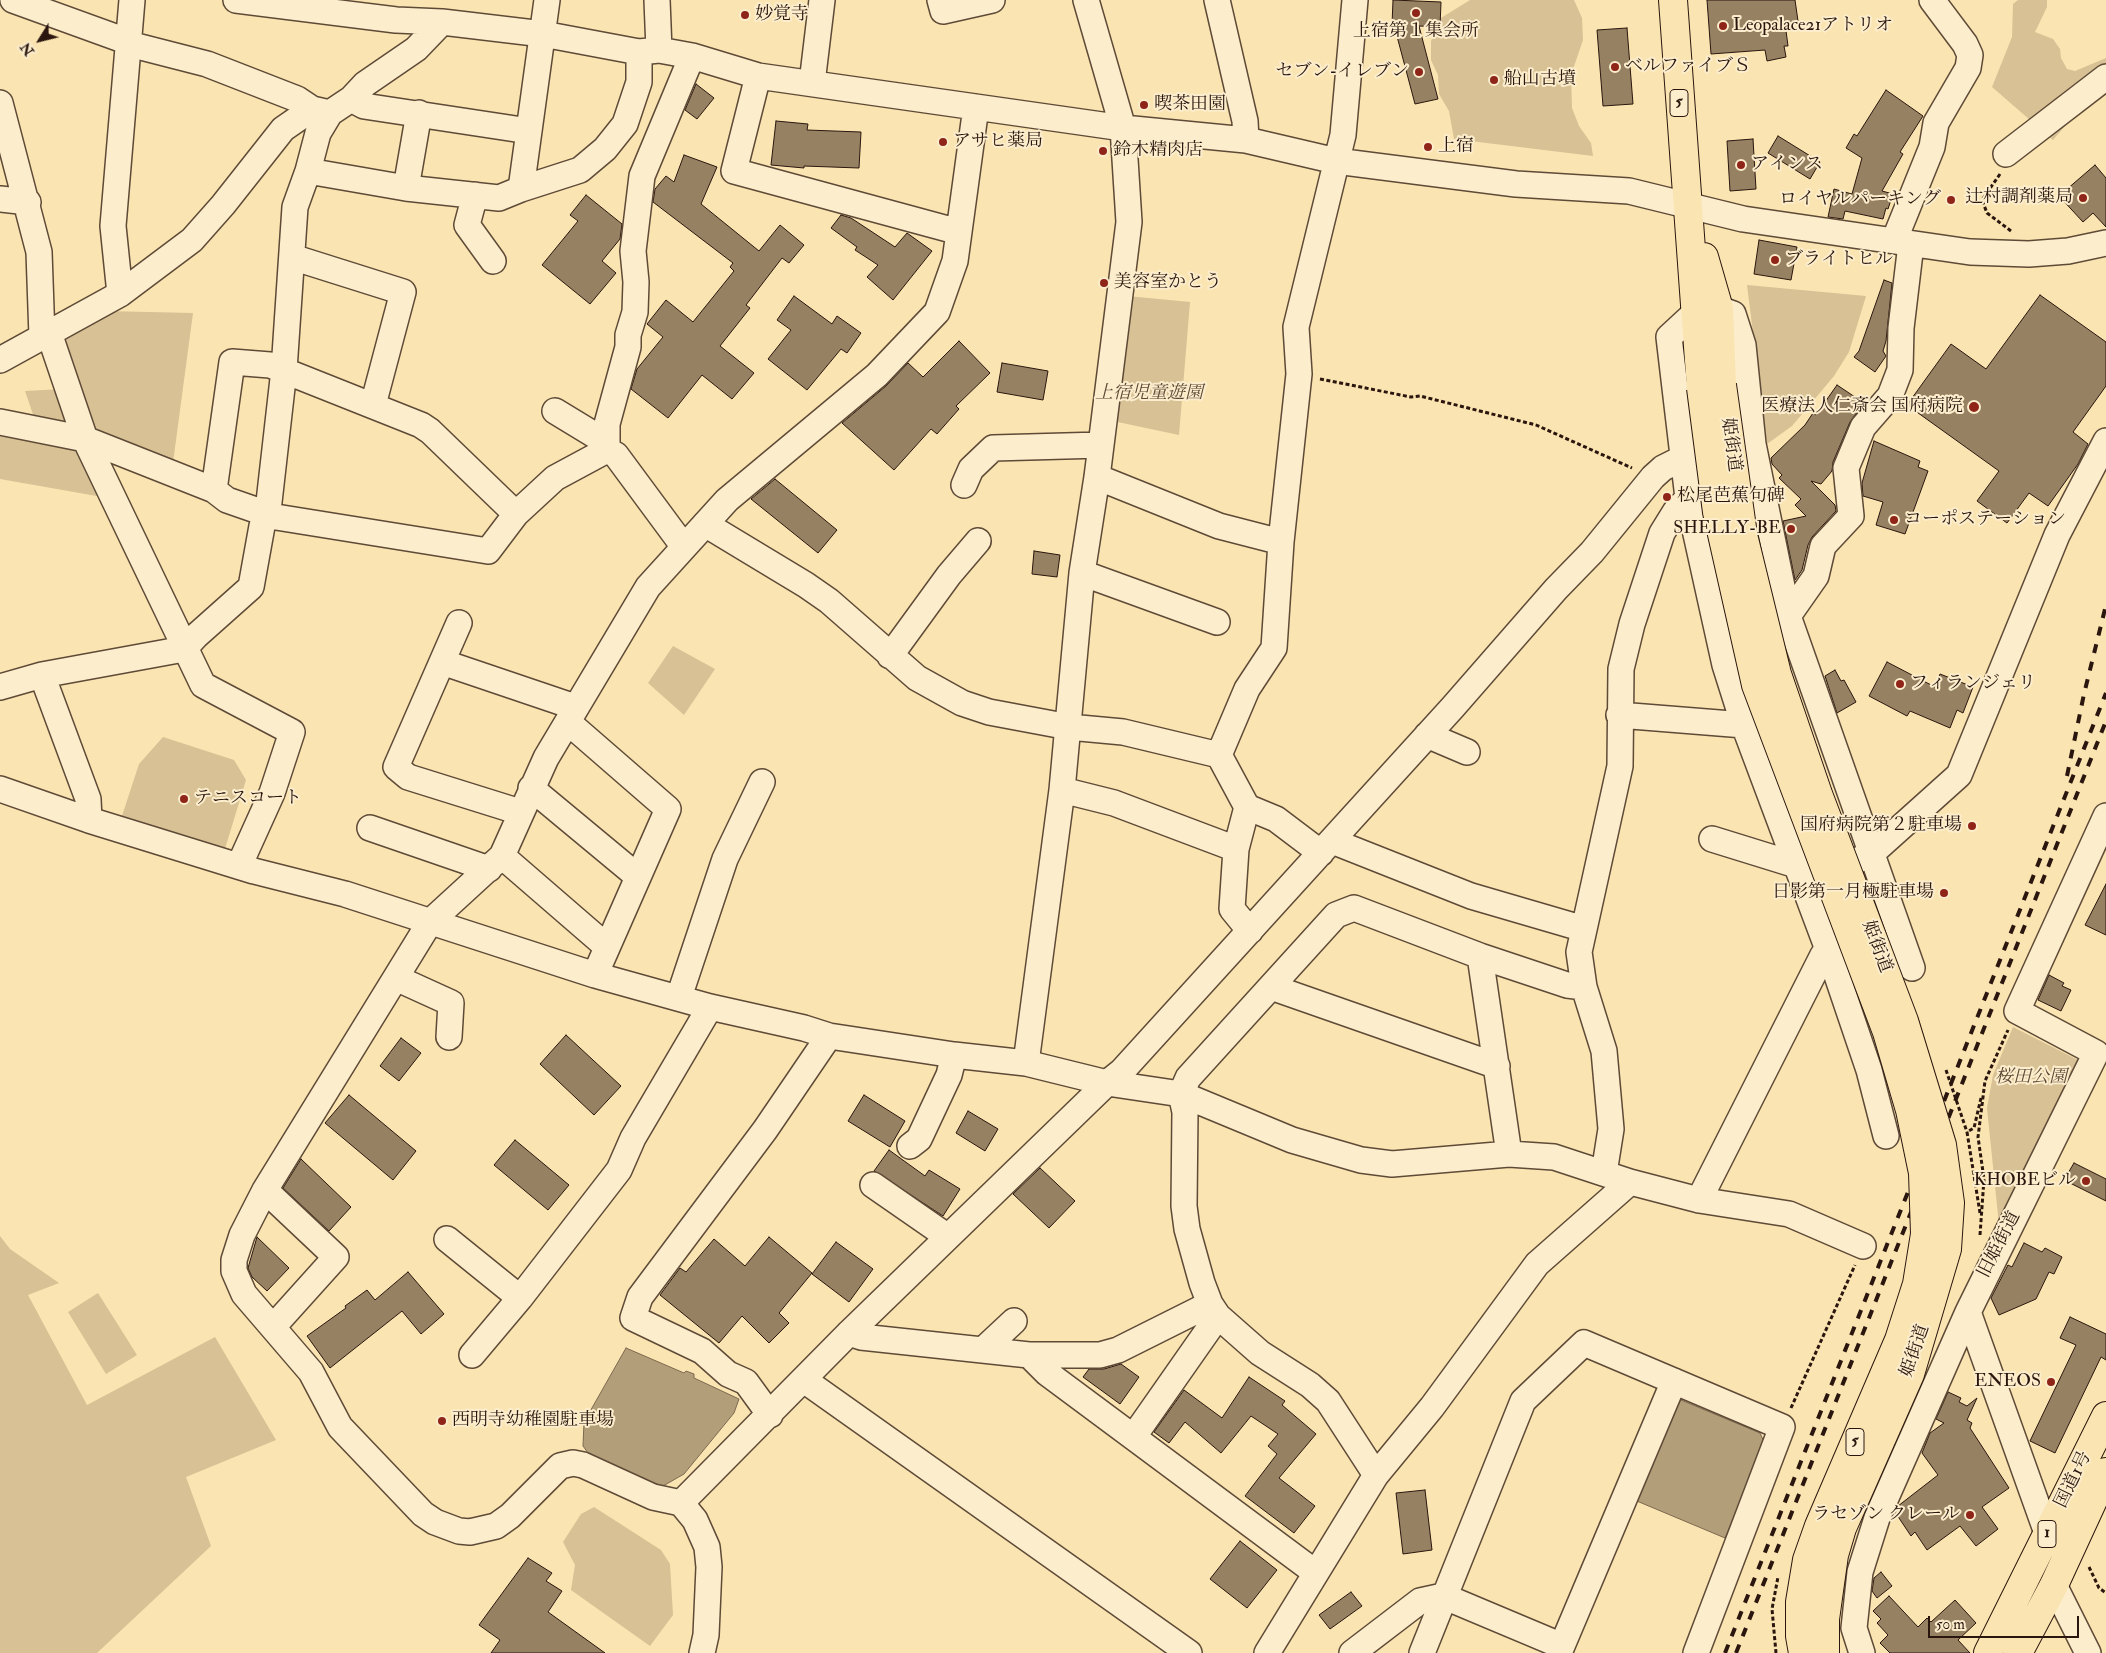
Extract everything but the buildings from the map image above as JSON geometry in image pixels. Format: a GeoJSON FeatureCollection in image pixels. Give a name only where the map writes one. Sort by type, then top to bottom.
{"type":"FeatureCollection","features":[{"type":"Feature","properties":{"kind":"main road","name":"姫街道"},"geometry":{"type":"LineString","coordinates":[[1673,0],[1689,206],[1707,311],[1717,512],[1756,684],[1887,1032],[1910,1110],[1923,1173],[1925,1234],[1917,1284],[1899,1340],[1819,1526],[1807,1560],[1800,1602],[1800,1636],[1803,1653]]}},
{"type":"Feature","properties":{"kind":"main road","name":"姫街道"},"geometry":{"type":"LineString","coordinates":[[1711,387],[1743,535],[1777,674],[1818,794],[1904,1021],[1942,1145],[1950,1203],[1947,1250],[1910,1374],[1842,1528],[1834,1555],[1825,1619],[1825,1653]]}},
{"type":"Feature","properties":{"kind":"main road","name":"国道1号"},"geometry":{"type":"LineString","coordinates":[[1988,1653],[2106,1416]]}},
{"type":"Feature","properties":{"kind":"main road","name":"国道1号"},"geometry":{"type":"LineString","coordinates":[[2018,1653],[2054,1584],[2106,1472]]}},
{"type":"Feature","properties":{"kind":"street"},"geometry":{"type":"LineString","coordinates":[[13,0],[129,43],[207,64],[297,99],[321,111]]}},
{"type":"Feature","properties":{"kind":"street"},"geometry":{"type":"LineString","coordinates":[[120,294],[113,226],[132,0]]}},
{"type":"Feature","properties":{"kind":"street"},"geometry":{"type":"LineString","coordinates":[[236,0],[398,10],[442,22],[543,34],[692,56],[758,76],[1123,128],[1246,140],[1336,161],[1516,184],[1629,191],[1743,219],[1970,252],[2029,254],[2068,251],[2106,243]]}},
{"type":"Feature","properties":{"kind":"street"},"geometry":{"type":"LineString","coordinates":[[521,189],[547,0]]}},
{"type":"Feature","properties":{"kind":"street"},"geometry":{"type":"LineString","coordinates":[[308,171],[406,188],[499,198],[580,170],[605,149],[625,124],[649,51],[657,0]]}},
{"type":"Feature","properties":{"kind":"street"},"geometry":{"type":"LineString","coordinates":[[812,84],[822,0]]}},
{"type":"Feature","properties":{"kind":"street"},"geometry":{"type":"LineString","coordinates":[[940,0],[943,11],[992,0]]}},
{"type":"Feature","properties":{"kind":"street"},"geometry":{"type":"LineString","coordinates":[[1026,1063],[1062,790],[1082,573],[1097,477],[1129,222],[1123,128],[1086,0]]}},
{"type":"Feature","properties":{"kind":"street"},"geometry":{"type":"LineString","coordinates":[[1218,0],[1245,121],[1246,140]]}},
{"type":"Feature","properties":{"kind":"street"},"geometry":{"type":"LineString","coordinates":[[1220,755],[1247,689],[1274,648],[1281,542],[1299,374],[1296,327],[1343,135],[1356,0]]}},
{"type":"Feature","properties":{"kind":"street"},"geometry":{"type":"LineString","coordinates":[[1788,616],[1816,576],[1823,546],[1852,516],[1846,468],[1863,427],[1890,396],[1900,370],[1902,242],[1932,147],[1936,123],[1968,68],[1970,55],[1965,44],[1932,0]]}},
{"type":"Feature","properties":{"kind":"street"},"geometry":{"type":"LineString","coordinates":[[0,360],[120,294],[192,240],[223,206],[283,130],[321,111],[351,100],[365,84],[416,49],[442,22]]}},
{"type":"Feature","properties":{"kind":"street"},"geometry":{"type":"LineString","coordinates":[[606,446],[607,424],[628,347],[628,335],[635,312],[636,282],[633,251],[642,176],[692,56]]}},
{"type":"Feature","properties":{"kind":"street"},"geometry":{"type":"LineString","coordinates":[[758,76],[734,171],[959,232]]}},
{"type":"Feature","properties":{"kind":"street"},"geometry":{"type":"LineString","coordinates":[[2005,162],[2106,77]]}},
{"type":"Feature","properties":{"kind":"street"},"geometry":{"type":"LineString","coordinates":[[351,100],[364,106],[529,130]]}},
{"type":"Feature","properties":{"kind":"street"},"geometry":{"type":"LineString","coordinates":[[0,103],[28,202],[39,252],[46,335],[85,438],[184,649],[204,685],[292,732],[272,793],[239,866]]}},
{"type":"Feature","properties":{"kind":"street"},"geometry":{"type":"LineString","coordinates":[[702,1653],[707,1616],[709,1567],[707,1547],[695,1520],[681,1503],[653,1497],[583,1465],[573,1463],[560,1466],[510,1516],[496,1526],[470,1532],[446,1527],[423,1514],[353,1442],[340,1426],[311,1372],[244,1294],[234,1272],[237,1248],[265,1190],[430,922],[495,863],[546,758],[648,587],[727,500],[877,375],[938,312],[955,261],[976,107]]}},
{"type":"Feature","properties":{"kind":"street"},"geometry":{"type":"LineString","coordinates":[[0,687],[42,675],[184,649],[251,587],[266,513],[284,370],[295,207],[308,171],[318,133],[321,111]]}},
{"type":"Feature","properties":{"kind":"street"},"geometry":{"type":"LineString","coordinates":[[406,188],[419,113]]}},
{"type":"Feature","properties":{"kind":"street"},"geometry":{"type":"LineString","coordinates":[[475,195],[467,225],[493,261]]}},
{"type":"Feature","properties":{"kind":"street"},"geometry":{"type":"LineString","coordinates":[[0,199],[28,202]]}},
{"type":"Feature","properties":{"kind":"street"},"geometry":{"type":"LineString","coordinates":[[292,257],[403,292],[372,405]]}},
{"type":"Feature","properties":{"kind":"street"},"geometry":{"type":"LineString","coordinates":[[1886,1136],[1869,1070],[1829,952],[1744,725],[1725,665],[1688,498],[1669,337],[1707,311],[1733,314],[1743,345],[1752,444],[1788,616],[1912,968]]}},
{"type":"Feature","properties":{"kind":"street"},"geometry":{"type":"LineString","coordinates":[[214,490],[232,362],[270,365],[372,405],[430,431],[516,514]]}},
{"type":"Feature","properties":{"kind":"street"},"geometry":{"type":"LineString","coordinates":[[555,411],[616,454],[684,547]]}},
{"type":"Feature","properties":{"kind":"street"},"geometry":{"type":"LineString","coordinates":[[0,422],[85,438],[214,490],[228,500],[276,517],[488,551],[516,514],[555,478],[606,446]]}},
{"type":"Feature","properties":{"kind":"street"},"geometry":{"type":"LineString","coordinates":[[1712,839],[1799,873],[1871,854],[1959,775],[2057,535],[2106,441]]}},
{"type":"Feature","properties":{"kind":"street"},"geometry":{"type":"LineString","coordinates":[[964,485],[971,468],[993,448],[1101,445]]}},
{"type":"Feature","properties":{"kind":"street"},"geometry":{"type":"LineString","coordinates":[[681,1503],[849,1333],[1107,1083],[1122,1071],[1427,736],[1556,589],[1592,552],[1653,478],[1663,468],[1683,458]]}},
{"type":"Feature","properties":{"kind":"street"},"geometry":{"type":"LineString","coordinates":[[1097,477],[1219,526],[1281,542]]}},
{"type":"Feature","properties":{"kind":"street"},"geometry":{"type":"LineString","coordinates":[[1604,1173],[1611,1129],[1604,1050],[1584,987],[1579,952],[1620,766],[1619,714],[1621,669],[1632,624],[1662,533],[1675,512],[1688,498]]}},
{"type":"Feature","properties":{"kind":"street"},"geometry":{"type":"LineString","coordinates":[[705,524],[829,601],[916,678],[962,703],[989,712],[1069,727],[1123,732],[1220,755],[1247,807],[1276,819],[1327,847],[1471,896],[1584,929]]}},
{"type":"Feature","properties":{"kind":"street"},"geometry":{"type":"LineString","coordinates":[[890,656],[949,574],[978,541]]}},
{"type":"Feature","properties":{"kind":"street"},"geometry":{"type":"LineString","coordinates":[[1082,573],[1217,622]]}},
{"type":"Feature","properties":{"kind":"street"},"geometry":{"type":"LineString","coordinates":[[459,623],[396,767],[408,777],[520,812]]}},
{"type":"Feature","properties":{"kind":"street"},"geometry":{"type":"LineString","coordinates":[[442,662],[572,715],[668,808],[595,974]]}},
{"type":"Feature","properties":{"kind":"street"},"geometry":{"type":"LineString","coordinates":[[42,675],[88,799],[89,820]]}},
{"type":"Feature","properties":{"kind":"street"},"geometry":{"type":"LineString","coordinates":[[1619,714],[1744,725]]}},
{"type":"Feature","properties":{"kind":"street"},"geometry":{"type":"LineString","coordinates":[[1427,736],[1467,752]]}},
{"type":"Feature","properties":{"kind":"street"},"geometry":{"type":"LineString","coordinates":[[679,997],[726,859],[762,782]]}},
{"type":"Feature","properties":{"kind":"street"},"geometry":{"type":"LineString","coordinates":[[531,788],[637,876]]}},
{"type":"Feature","properties":{"kind":"street"},"geometry":{"type":"LineString","coordinates":[[0,789],[89,820],[239,866],[345,894],[595,974],[710,1007],[804,1028],[829,1036],[954,1055],[1026,1063],[1107,1083],[1180,1094],[1292,1140],[1361,1160],[1392,1164],[1509,1154],[1554,1157],[1630,1182],[1699,1200],[1789,1214],[1863,1246]]}},
{"type":"Feature","properties":{"kind":"street"},"geometry":{"type":"LineString","coordinates":[[1062,790],[1114,802],[1236,849]]}},
{"type":"Feature","properties":{"kind":"street"},"geometry":{"type":"LineString","coordinates":[[1247,807],[1236,849],[1232,909],[1250,931]]}},
{"type":"Feature","properties":{"kind":"street"},"geometry":{"type":"LineString","coordinates":[[2017,1011],[2106,816]]}},
{"type":"Feature","properties":{"kind":"street"},"geometry":{"type":"LineString","coordinates":[[370,828],[495,863],[606,946]]}},
{"type":"Feature","properties":{"kind":"street"},"geometry":{"type":"LineString","coordinates":[[1376,1475],[1328,1400],[1310,1385],[1260,1353],[1214,1310],[1195,1264],[1187,1229],[1184,1206],[1186,1112],[1180,1094],[1188,1078],[1336,915],[1354,908],[1480,956],[1567,985],[1584,987]]}},
{"type":"Feature","properties":{"kind":"street"},"geometry":{"type":"LineString","coordinates":[[1699,1200],[1823,955],[1897,925]]}},
{"type":"Feature","properties":{"kind":"street"},"geometry":{"type":"LineString","coordinates":[[1480,956],[1509,1154]]}},
{"type":"Feature","properties":{"kind":"street"},"geometry":{"type":"LineString","coordinates":[[396,978],[451,1003],[449,1037]]}},
{"type":"Feature","properties":{"kind":"street"},"geometry":{"type":"LineString","coordinates":[[1271,987],[1497,1066]]}},
{"type":"Feature","properties":{"kind":"street"},"geometry":{"type":"LineString","coordinates":[[472,1355],[520,1298],[619,1170],[633,1138],[710,1007]]}},
{"type":"Feature","properties":{"kind":"street","name":"旧姫街道"},"geometry":{"type":"LineString","coordinates":[[1968,1312],[2096,1053],[2017,1011]]}},
{"type":"Feature","properties":{"kind":"street"},"geometry":{"type":"LineString","coordinates":[[770,1415],[746,1382],[728,1374],[702,1352],[633,1318],[640,1297],[765,1130],[829,1036]]}},
{"type":"Feature","properties":{"kind":"street"},"geometry":{"type":"LineString","coordinates":[[910,1146],[919,1139],[949,1075],[954,1055]]}},
{"type":"Feature","properties":{"kind":"street"},"geometry":{"type":"LineString","coordinates":[[1267,1653],[1376,1475],[1432,1407],[1537,1264],[1630,1182]]}},
{"type":"Feature","properties":{"kind":"street"},"geometry":{"type":"LineString","coordinates":[[873,1185],[948,1237]]}},
{"type":"Feature","properties":{"kind":"street"},"geometry":{"type":"LineString","coordinates":[[265,1190],[336,1257],[273,1327]]}},
{"type":"Feature","properties":{"kind":"street"},"geometry":{"type":"LineString","coordinates":[[447,1239],[520,1298]]}},
{"type":"Feature","properties":{"kind":"street"},"geometry":{"type":"LineString","coordinates":[[849,1333],[862,1337],[1029,1355],[1100,1355],[1118,1350],[1214,1310]]}},
{"type":"Feature","properties":{"kind":"street"},"geometry":{"type":"LineString","coordinates":[[1134,1436],[1214,1310]]}},
{"type":"Feature","properties":{"kind":"street"},"geometry":{"type":"LineString","coordinates":[[1968,1312],[2047,1533]]}},
{"type":"Feature","properties":{"kind":"street"},"geometry":{"type":"LineString","coordinates":[[1862,1653],[1854,1628],[1860,1572],[1878,1518],[1968,1312]]}},
{"type":"Feature","properties":{"kind":"street"},"geometry":{"type":"LineString","coordinates":[[984,1349],[1014,1320]]}},
{"type":"Feature","properties":{"kind":"street"},"geometry":{"type":"LineString","coordinates":[[1422,1653],[1442,1596],[1523,1401],[1584,1343],[1782,1427],[1696,1653]]}},
{"type":"Feature","properties":{"kind":"street"},"geometry":{"type":"LineString","coordinates":[[1029,1355],[1047,1373],[1316,1573]]}},
{"type":"Feature","properties":{"kind":"street"},"geometry":{"type":"LineString","coordinates":[[804,1380],[1189,1653]]}},
{"type":"Feature","properties":{"kind":"street"},"geometry":{"type":"LineString","coordinates":[[1352,1653],[1420,1601],[1442,1596],[1561,1649],[1674,1381]]}},
{"type":"Feature","properties":{"kind":"street"},"geometry":{"type":"LineString","coordinates":[[2054,1584],[2088,1653]]}},
{"type":"Feature","properties":{"kind":"path"},"geometry":{"type":"LineString","coordinates":[[2005,162],[1984,194],[1983,206],[1987,213],[2014,233],[2029,254]]}},
{"type":"Feature","properties":{"kind":"path"},"geometry":{"type":"LineString","coordinates":[[1299,374],[1411,397],[1420,396],[1536,425],[1653,478]]}},
{"type":"Feature","properties":{"kind":"path"},"geometry":{"type":"LineString","coordinates":[[1967,1132],[1974,1128],[1985,1081],[2017,1011]]}},
{"type":"Feature","properties":{"kind":"path"},"geometry":{"type":"LineString","coordinates":[[1944,1064],[1967,1132],[1981,1219]]}},
{"type":"Feature","properties":{"kind":"path"},"geometry":{"type":"LineString","coordinates":[[1980,1237],[1984,1178],[1978,1137],[1985,1081]]}},
{"type":"Feature","properties":{"kind":"path"},"geometry":{"type":"LineString","coordinates":[[1782,1427],[1863,1246]]}},
{"type":"Feature","properties":{"kind":"path"},"geometry":{"type":"LineString","coordinates":[[2088,1563],[2099,1588],[2106,1593]]}},
{"type":"Feature","properties":{"kind":"green space"},"geometry":{"type":"Polygon","coordinates":[[[1470,0],[1574,0],[1582,18],[1583,40],[1571,75],[1572,108],[1579,126],[1591,143],[1593,156],[1454,139],[1449,111],[1439,94],[1438,75],[1431,60],[1431,41],[1441,18],[1470,0]]]}},
{"type":"Feature","properties":{"kind":"green space"},"geometry":{"type":"Polygon","coordinates":[[[2018,0],[2047,0],[2047,7],[2035,32],[2053,39],[2060,49],[2061,58],[2067,69],[2075,71],[2106,58],[2106,86],[2070,115],[2065,126],[2053,140],[1992,87],[2012,37],[2013,4],[2018,0]]]}},
{"type":"Feature","properties":{"kind":"green space"},"geometry":{"type":"Polygon","coordinates":[[[1747,285],[1866,296],[1849,352],[1834,376],[1792,426],[1767,444],[1747,285]]]}},
{"type":"Feature","properties":{"kind":"green space","name":"上宿児童遊園"},"geometry":{"type":"Polygon","coordinates":[[[1127,296],[1190,302],[1179,435],[1113,421],[1127,296]]]}},
{"type":"Feature","properties":{"kind":"green space"},"geometry":{"type":"Polygon","coordinates":[[[105,311],[193,313],[172,470],[92,436],[59,339],[105,311]]]}},
{"type":"Feature","properties":{"kind":"green space"},"geometry":{"type":"Polygon","coordinates":[[[64,389],[80,435],[37,426],[25,391],[64,389]]]}},
{"type":"Feature","properties":{"kind":"green space"},"geometry":{"type":"Polygon","coordinates":[[[0,425],[76,441],[108,498],[0,479],[0,425]]]}},
{"type":"Feature","properties":{"kind":"green space"},"geometry":{"type":"Polygon","coordinates":[[[673,646],[715,669],[684,715],[648,683],[673,646]]]}},
{"type":"Feature","properties":{"kind":"green space","name":"テニスコート"},"geometry":{"type":"Polygon","coordinates":[[[163,737],[234,760],[246,780],[224,852],[121,819],[139,764],[163,737]]]}},
{"type":"Feature","properties":{"kind":"green space","name":"桜田公園"},"geometry":{"type":"Polygon","coordinates":[[[2013,1027],[2080,1061],[1999,1225],[1987,1108],[1993,1075],[2013,1027]]]}},
{"type":"Feature","properties":{"kind":"green space"},"geometry":{"type":"Polygon","coordinates":[[[0,1236],[10,1249],[59,1283],[28,1295],[87,1405],[215,1337],[276,1440],[186,1477],[211,1546],[97,1653],[0,1653],[0,1236]]]}},
{"type":"Feature","properties":{"kind":"green space"},"geometry":{"type":"Polygon","coordinates":[[[98,1293],[137,1355],[106,1374],[68,1312],[98,1293]]]}},
{"type":"Feature","properties":{"kind":"green space"},"geometry":{"type":"Polygon","coordinates":[[[594,1507],[661,1550],[670,1564],[673,1615],[650,1646],[571,1590],[575,1565],[563,1542],[581,1514],[594,1507]]]}},
{"type":"Feature","properties":{"kind":"shaded area"},"geometry":{"type":"Polygon","coordinates":[[[626,1348],[684,1373],[686,1371],[694,1374],[694,1378],[739,1399],[734,1413],[684,1474],[663,1486],[646,1481],[588,1453],[583,1446],[584,1422],[626,1348]]]}},
{"type":"Feature","properties":{"kind":"shaded area"},"geometry":{"type":"Polygon","coordinates":[[[1681,1400],[1760,1433],[1765,1444],[1725,1538],[1632,1499],[1671,1405],[1681,1400]]]}},
{"type":"Feature","properties":{"kind":"railway"},"geometry":{"type":"LineString","coordinates":[[2067,776],[2084,694],[2106,605]]}},
{"type":"Feature","properties":{"kind":"railway"},"geometry":{"type":"LineString","coordinates":[[1725,1653],[2106,693]]}},
{"type":"Feature","properties":{"kind":"railway"},"geometry":{"type":"LineString","coordinates":[[1736,1653],[2106,721]]}},
{"type":"Feature","properties":{"kind":"place","name":"上宿第１集会所"},"geometry":{"type":"Point","coordinates":[1416,13]}},
{"type":"Feature","properties":{"kind":"place","name":"妙覚寺"},"geometry":{"type":"Point","coordinates":[745,15]}},
{"type":"Feature","properties":{"kind":"place","name":"Leopalace21アトリオ"},"geometry":{"type":"Point","coordinates":[1723,26]}},
{"type":"Feature","properties":{"kind":"place","name":"ベルファイブＳ"},"geometry":{"type":"Point","coordinates":[1615,67]}},
{"type":"Feature","properties":{"kind":"place","name":"セブン-イレブン"},"geometry":{"type":"Point","coordinates":[1419,72]}},
{"type":"Feature","properties":{"kind":"place","name":"船山古墳"},"geometry":{"type":"Point","coordinates":[1494,80]}},
{"type":"Feature","properties":{"kind":"place","name":"喫茶田園"},"geometry":{"type":"Point","coordinates":[1144,105]}},
{"type":"Feature","properties":{"kind":"place","name":"アサヒ薬局"},"geometry":{"type":"Point","coordinates":[943,142]}},
{"type":"Feature","properties":{"kind":"place","name":"上宿"},"geometry":{"type":"Point","coordinates":[1428,147]}},
{"type":"Feature","properties":{"kind":"place","name":"鈴木精肉店"},"geometry":{"type":"Point","coordinates":[1103,151]}},
{"type":"Feature","properties":{"kind":"place","name":"アインス"},"geometry":{"type":"Point","coordinates":[1741,165]}},
{"type":"Feature","properties":{"kind":"place","name":"辻村調剤薬局"},"geometry":{"type":"Point","coordinates":[2083,198]}},
{"type":"Feature","properties":{"kind":"place","name":"ロイヤルパーキング"},"geometry":{"type":"Point","coordinates":[1951,200]}},
{"type":"Feature","properties":{"kind":"place","name":"ブライトヒル"},"geometry":{"type":"Point","coordinates":[1775,260]}},
{"type":"Feature","properties":{"kind":"place","name":"美容室かとう"},"geometry":{"type":"Point","coordinates":[1104,283]}},
{"type":"Feature","properties":{"kind":"place","name":"医療法人仁斎会 国府病院"},"geometry":{"type":"Point","coordinates":[1974,407]}},
{"type":"Feature","properties":{"kind":"place","name":"松尾芭蕉句碑"},"geometry":{"type":"Point","coordinates":[1667,497]}},
{"type":"Feature","properties":{"kind":"place","name":"コーポステーション"},"geometry":{"type":"Point","coordinates":[1894,520]}},
{"type":"Feature","properties":{"kind":"place","name":"SHELLY-BE"},"geometry":{"type":"Point","coordinates":[1791,529]}},
{"type":"Feature","properties":{"kind":"place","name":"フィランジェリ"},"geometry":{"type":"Point","coordinates":[1900,684]}},
{"type":"Feature","properties":{"kind":"place","name":"テニスコート"},"geometry":{"type":"Point","coordinates":[184,799]}},
{"type":"Feature","properties":{"kind":"place","name":"国府病院第２駐車場"},"geometry":{"type":"Point","coordinates":[1972,826]}},
{"type":"Feature","properties":{"kind":"place","name":"日影第一月極駐車場"},"geometry":{"type":"Point","coordinates":[1944,893]}},
{"type":"Feature","properties":{"kind":"place","name":"KHOBEビル"},"geometry":{"type":"Point","coordinates":[2086,1181]}},
{"type":"Feature","properties":{"kind":"place","name":"ENEOS"},"geometry":{"type":"Point","coordinates":[2051,1382]}},
{"type":"Feature","properties":{"kind":"place","name":"西明寺幼稚園駐車場"},"geometry":{"type":"Point","coordinates":[442,1421]}},
{"type":"Feature","properties":{"kind":"place","name":"ラセゾン クレール"},"geometry":{"type":"Point","coordinates":[1970,1515]}}]}
